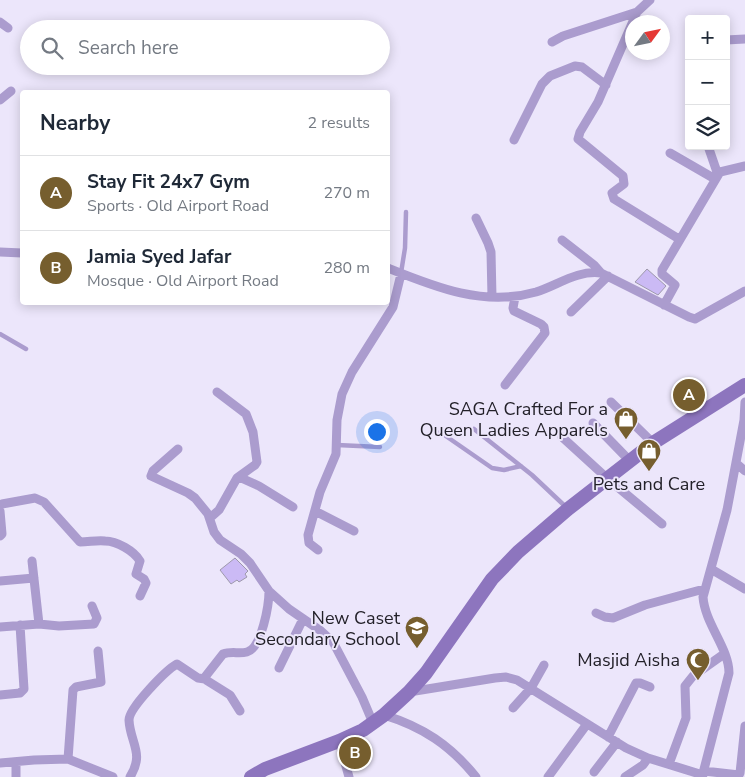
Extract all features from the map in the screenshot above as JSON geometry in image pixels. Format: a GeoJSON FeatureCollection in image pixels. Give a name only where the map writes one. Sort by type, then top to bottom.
{"type":"FeatureCollection","features":[{"type":"Feature","properties":{"kind":"main road"},"geometry":{"type":"LineString","coordinates":[[251,777],[265,769],[339,742],[379,719],[409,692],[426,672],[492,579],[518,552],[568,509],[653,443],[744,387]]}},
{"type":"Feature","properties":{"kind":"street"},"geometry":{"type":"LineString","coordinates":[[650,0],[637,12],[606,85],[578,139],[623,176],[624,184],[612,193],[614,199],[679,239]]}},
{"type":"Feature","properties":{"kind":"street"},"geometry":{"type":"LineString","coordinates":[[552,42],[563,36],[637,12]]}},
{"type":"Feature","properties":{"kind":"street"},"geometry":{"type":"LineString","coordinates":[[0,22],[8,28]]}},
{"type":"Feature","properties":{"kind":"street"},"geometry":{"type":"LineString","coordinates":[[730,40],[745,39]]}},
{"type":"Feature","properties":{"kind":"street"},"geometry":{"type":"LineString","coordinates":[[514,140],[542,84],[550,76],[576,66],[582,67],[606,85]]}},
{"type":"Feature","properties":{"kind":"street"},"geometry":{"type":"LineString","coordinates":[[0,100],[11,91]]}},
{"type":"Feature","properties":{"kind":"street"},"geometry":{"type":"LineString","coordinates":[[709,150],[716,177]]}},
{"type":"Feature","properties":{"kind":"street"},"geometry":{"type":"LineString","coordinates":[[670,153],[716,177]]}},
{"type":"Feature","properties":{"kind":"street"},"geometry":{"type":"LineString","coordinates":[[664,305],[675,285],[662,272],[679,239],[716,177],[724,170],[745,166]]}},
{"type":"Feature","properties":{"kind":"street"},"geometry":{"type":"LineString","coordinates":[[476,218],[488,243],[490,252],[492,298]]}},
{"type":"Feature","properties":{"kind":"street"},"geometry":{"type":"LineString","coordinates":[[562,240],[604,275],[695,319],[745,291]]}},
{"type":"Feature","properties":{"kind":"street"},"geometry":{"type":"LineString","coordinates":[[0,252],[20,253]]}},
{"type":"Feature","properties":{"kind":"street"},"geometry":{"type":"LineString","coordinates":[[390,269],[461,293],[492,298],[515,297],[587,273],[604,275]]}},
{"type":"Feature","properties":{"kind":"street"},"geometry":{"type":"LineString","coordinates":[[318,550],[308,540],[320,492],[334,463],[337,445],[337,420],[342,394],[352,372],[393,307],[401,274]]}},
{"type":"Feature","properties":{"kind":"street"},"geometry":{"type":"LineString","coordinates":[[571,312],[604,275]]}},
{"type":"Feature","properties":{"kind":"street"},"geometry":{"type":"LineString","coordinates":[[505,385],[545,333],[545,329],[541,324],[514,311],[515,297]]}},
{"type":"Feature","properties":{"kind":"street"},"geometry":{"type":"LineString","coordinates":[[210,518],[219,510],[239,477],[256,465],[257,462],[253,432],[246,414],[217,392]]}},
{"type":"Feature","properties":{"kind":"street"},"geometry":{"type":"LineString","coordinates":[[612,402],[653,443]]}},
{"type":"Feature","properties":{"kind":"street"},"geometry":{"type":"LineString","coordinates":[[703,774],[728,684],[729,668],[704,608],[704,589],[727,510],[744,420],[745,402]]}},
{"type":"Feature","properties":{"kind":"street"},"geometry":{"type":"LineString","coordinates":[[593,423],[630,461]]}},
{"type":"Feature","properties":{"kind":"street"},"geometry":{"type":"LineString","coordinates":[[562,437],[662,524]]}},
{"type":"Feature","properties":{"kind":"street"},"geometry":{"type":"LineString","coordinates":[[178,449],[153,470],[151,476],[188,493],[200,504],[210,518],[216,536],[250,563],[269,591],[334,642],[358,689],[379,719],[414,726],[434,737],[455,753],[476,777]]}},
{"type":"Feature","properties":{"kind":"street"},"geometry":{"type":"LineString","coordinates":[[736,463],[745,471]]}},
{"type":"Feature","properties":{"kind":"street"},"geometry":{"type":"LineString","coordinates":[[239,477],[259,486],[293,507]]}},
{"type":"Feature","properties":{"kind":"street"},"geometry":{"type":"LineString","coordinates":[[0,506],[2,504],[35,498],[44,502],[80,542],[106,541],[126,549],[137,556],[140,561],[136,574],[144,579],[146,583],[140,596]]}},
{"type":"Feature","properties":{"kind":"street"},"geometry":{"type":"LineString","coordinates":[[315,511],[354,532]]}},
{"type":"Feature","properties":{"kind":"street"},"geometry":{"type":"LineString","coordinates":[[0,512],[2,534],[0,536]]}},
{"type":"Feature","properties":{"kind":"street"},"geometry":{"type":"LineString","coordinates":[[32,561],[39,624]]}},
{"type":"Feature","properties":{"kind":"street"},"geometry":{"type":"LineString","coordinates":[[711,569],[745,590]]}},
{"type":"Feature","properties":{"kind":"street"},"geometry":{"type":"LineString","coordinates":[[0,581],[34,578]]}},
{"type":"Feature","properties":{"kind":"street"},"geometry":{"type":"LineString","coordinates":[[596,613],[613,618],[645,605],[704,589]]}},
{"type":"Feature","properties":{"kind":"street"},"geometry":{"type":"LineString","coordinates":[[205,679],[206,675],[223,654],[246,652],[254,646],[264,626],[269,591]]}},
{"type":"Feature","properties":{"kind":"street"},"geometry":{"type":"LineString","coordinates":[[0,627],[39,624],[59,626],[94,624],[97,618],[92,606]]}},
{"type":"Feature","properties":{"kind":"street"},"geometry":{"type":"LineString","coordinates":[[279,668],[303,619]]}},
{"type":"Feature","properties":{"kind":"street"},"geometry":{"type":"LineString","coordinates":[[0,695],[20,693],[24,689],[20,625]]}},
{"type":"Feature","properties":{"kind":"street"},"geometry":{"type":"LineString","coordinates":[[68,759],[73,690],[76,687],[101,682],[98,651]]}},
{"type":"Feature","properties":{"kind":"street"},"geometry":{"type":"LineString","coordinates":[[669,764],[686,718],[685,686],[693,676],[724,654]]}},
{"type":"Feature","properties":{"kind":"street"},"geometry":{"type":"LineString","coordinates":[[130,777],[137,762],[137,754],[129,720],[134,709],[156,682],[175,665],[180,664],[198,678],[205,679],[230,695],[240,711]]}},
{"type":"Feature","properties":{"kind":"street"},"geometry":{"type":"LineString","coordinates":[[512,708],[531,688],[544,665]]}},
{"type":"Feature","properties":{"kind":"street"},"geometry":{"type":"LineString","coordinates":[[409,692],[506,677],[517,680],[608,737],[648,758],[703,774],[739,775],[745,726]]}},
{"type":"Feature","properties":{"kind":"street"},"geometry":{"type":"LineString","coordinates":[[608,737],[636,683],[640,682],[650,687]]}},
{"type":"Feature","properties":{"kind":"street"},"geometry":{"type":"LineString","coordinates":[[548,777],[587,724]]}},
{"type":"Feature","properties":{"kind":"street"},"geometry":{"type":"LineString","coordinates":[[339,742],[349,777]]}},
{"type":"Feature","properties":{"kind":"street"},"geometry":{"type":"LineString","coordinates":[[594,772],[617,742]]}},
{"type":"Feature","properties":{"kind":"street"},"geometry":{"type":"LineString","coordinates":[[625,777],[648,758]]}},
{"type":"Feature","properties":{"kind":"street"},"geometry":{"type":"LineString","coordinates":[[0,763],[68,759],[113,777]]}},
{"type":"Feature","properties":{"kind":"street"},"geometry":{"type":"LineString","coordinates":[[16,762],[16,777]]}},
{"type":"Feature","properties":{"kind":"lane"},"geometry":{"type":"LineString","coordinates":[[401,274],[405,248],[406,212]]}},
{"type":"Feature","properties":{"kind":"lane"},"geometry":{"type":"LineString","coordinates":[[0,334],[26,349]]}},
{"type":"Feature","properties":{"kind":"lane"},"geometry":{"type":"LineString","coordinates":[[474,429],[521,466],[568,509]]}},
{"type":"Feature","properties":{"kind":"lane"},"geometry":{"type":"LineString","coordinates":[[440,432],[492,468],[504,470],[521,466]]}},
{"type":"Feature","properties":{"kind":"lane"},"geometry":{"type":"LineString","coordinates":[[337,445],[380,447]]}},
{"type":"Feature","properties":{"kind":"building"},"geometry":{"type":"Polygon","coordinates":[[[647,269],[666,286],[658,295],[635,282],[647,269]]]}},
{"type":"Feature","properties":{"kind":"building"},"geometry":{"type":"Polygon","coordinates":[[[235,558],[248,571],[245,574],[247,577],[231,584],[220,570],[235,558]]]}},
{"type":"Feature","properties":{"kind":"place","name":"Stay Fit 24x7 Gym"},"geometry":{"type":"Point","coordinates":[689,395]}},
{"type":"Feature","properties":{"kind":"place","name":"SAGA Crafted For a Queen Ladies Apparels"},"geometry":{"type":"Point","coordinates":[626,440]}},
{"type":"Feature","properties":{"kind":"place","name":"Pets and Care"},"geometry":{"type":"Point","coordinates":[649,472]}},
{"type":"Feature","properties":{"kind":"place","name":"New Caset Secondary School"},"geometry":{"type":"Point","coordinates":[417,649]}},
{"type":"Feature","properties":{"kind":"place","name":"Masjid Aisha"},"geometry":{"type":"Point","coordinates":[698,681]}},
{"type":"Feature","properties":{"kind":"place","name":"Jamia Syed Jafar"},"geometry":{"type":"Point","coordinates":[355,753]}}]}
